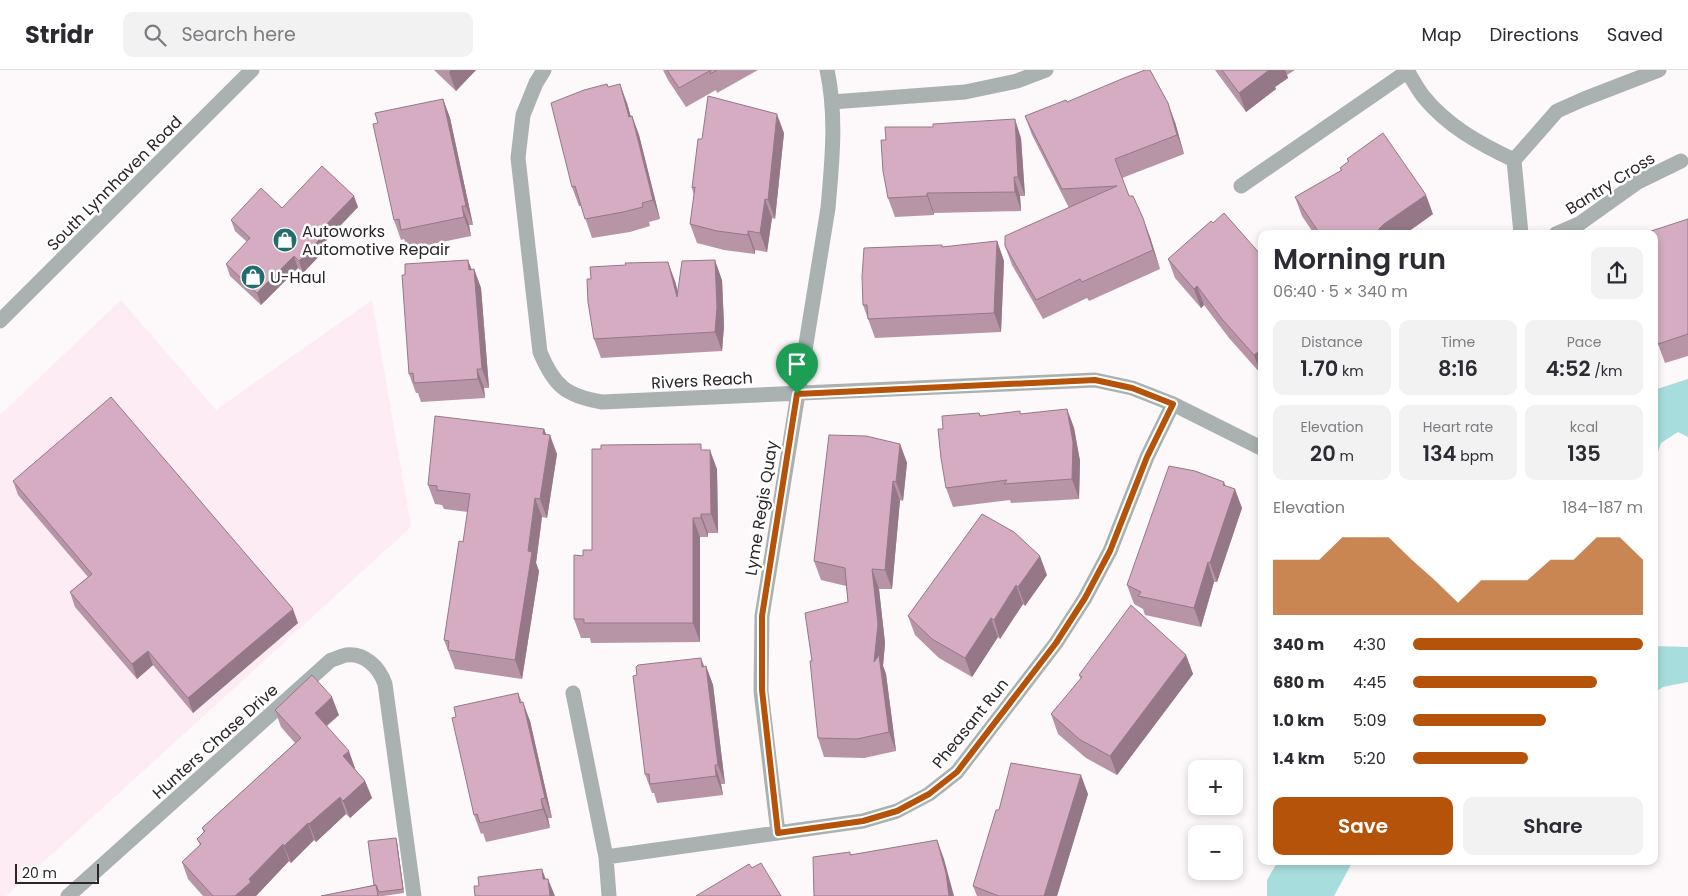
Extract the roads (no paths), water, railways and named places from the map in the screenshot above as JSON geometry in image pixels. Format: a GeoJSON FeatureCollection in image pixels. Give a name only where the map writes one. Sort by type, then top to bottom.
{"type":"FeatureCollection","features":[{"type":"Feature","properties":{"kind":"street","name":"South Lynnhaven Road"},"geometry":{"type":"LineString","coordinates":[[0,322],[252,70]]}},
{"type":"Feature","properties":{"kind":"street","name":"Rivers Reach"},"geometry":{"type":"LineString","coordinates":[[544,70],[536,83],[523,115],[518,158],[540,352],[548,370],[564,389],[582,398],[602,402],[1095,380],[1132,388],[1173,404],[1258,446]]}},
{"type":"Feature","properties":{"kind":"street","name":"Lyme Regis Quay"},"geometry":{"type":"LineString","coordinates":[[778,833],[762,690],[762,616],[828,208],[833,155],[832,102],[827,70]]}},
{"type":"Feature","properties":{"kind":"street"},"geometry":{"type":"LineString","coordinates":[[832,102],[965,92],[1017,81],[1046,70]]}},
{"type":"Feature","properties":{"kind":"street"},"geometry":{"type":"LineString","coordinates":[[1521,230],[1514,160],[1557,111],[1659,70]]}},
{"type":"Feature","properties":{"kind":"street"},"geometry":{"type":"LineString","coordinates":[[1242,186],[1408,71],[1424,96],[1450,124],[1482,145],[1514,160]]}},
{"type":"Feature","properties":{"kind":"street","name":"Bantry Cross"},"geometry":{"type":"LineString","coordinates":[[1565,230],[1579,224],[1638,182],[1681,161]]}},
{"type":"Feature","properties":{"kind":"street","name":"Pheasant Run"},"geometry":{"type":"LineString","coordinates":[[606,857],[863,821],[897,811],[929,794],[957,772],[1056,643],[1085,598],[1110,551],[1147,457],[1173,404]]}},
{"type":"Feature","properties":{"kind":"street","name":"Hunters Chase Drive"},"geometry":{"type":"LineString","coordinates":[[68,896],[331,660],[346,655],[358,656],[372,663],[382,675],[385,684],[414,896]]}},
{"type":"Feature","properties":{"kind":"street"},"geometry":{"type":"LineString","coordinates":[[573,693],[606,857],[609,896]]}},
{"type":"Feature","properties":{"kind":"water"},"geometry":{"type":"Polygon","coordinates":[[[1688,379],[1688,437],[1678,432],[1661,443],[1658,452],[1658,389],[1688,379]]]}},
{"type":"Feature","properties":{"kind":"water"},"geometry":{"type":"Polygon","coordinates":[[[1658,646],[1688,647],[1688,682],[1663,687],[1658,690],[1658,646]]]}},
{"type":"Feature","properties":{"kind":"water"},"geometry":{"type":"Polygon","coordinates":[[[1276,865],[1351,865],[1334,896],[1267,896],[1267,880],[1276,865]]]}},
{"type":"Feature","properties":{"kind":"place","name":"Autoworks Automotive Repair"},"geometry":{"type":"Point","coordinates":[285,240]}},
{"type":"Feature","properties":{"kind":"place","name":"U-Haul"},"geometry":{"type":"Point","coordinates":[253,277]}}]}
